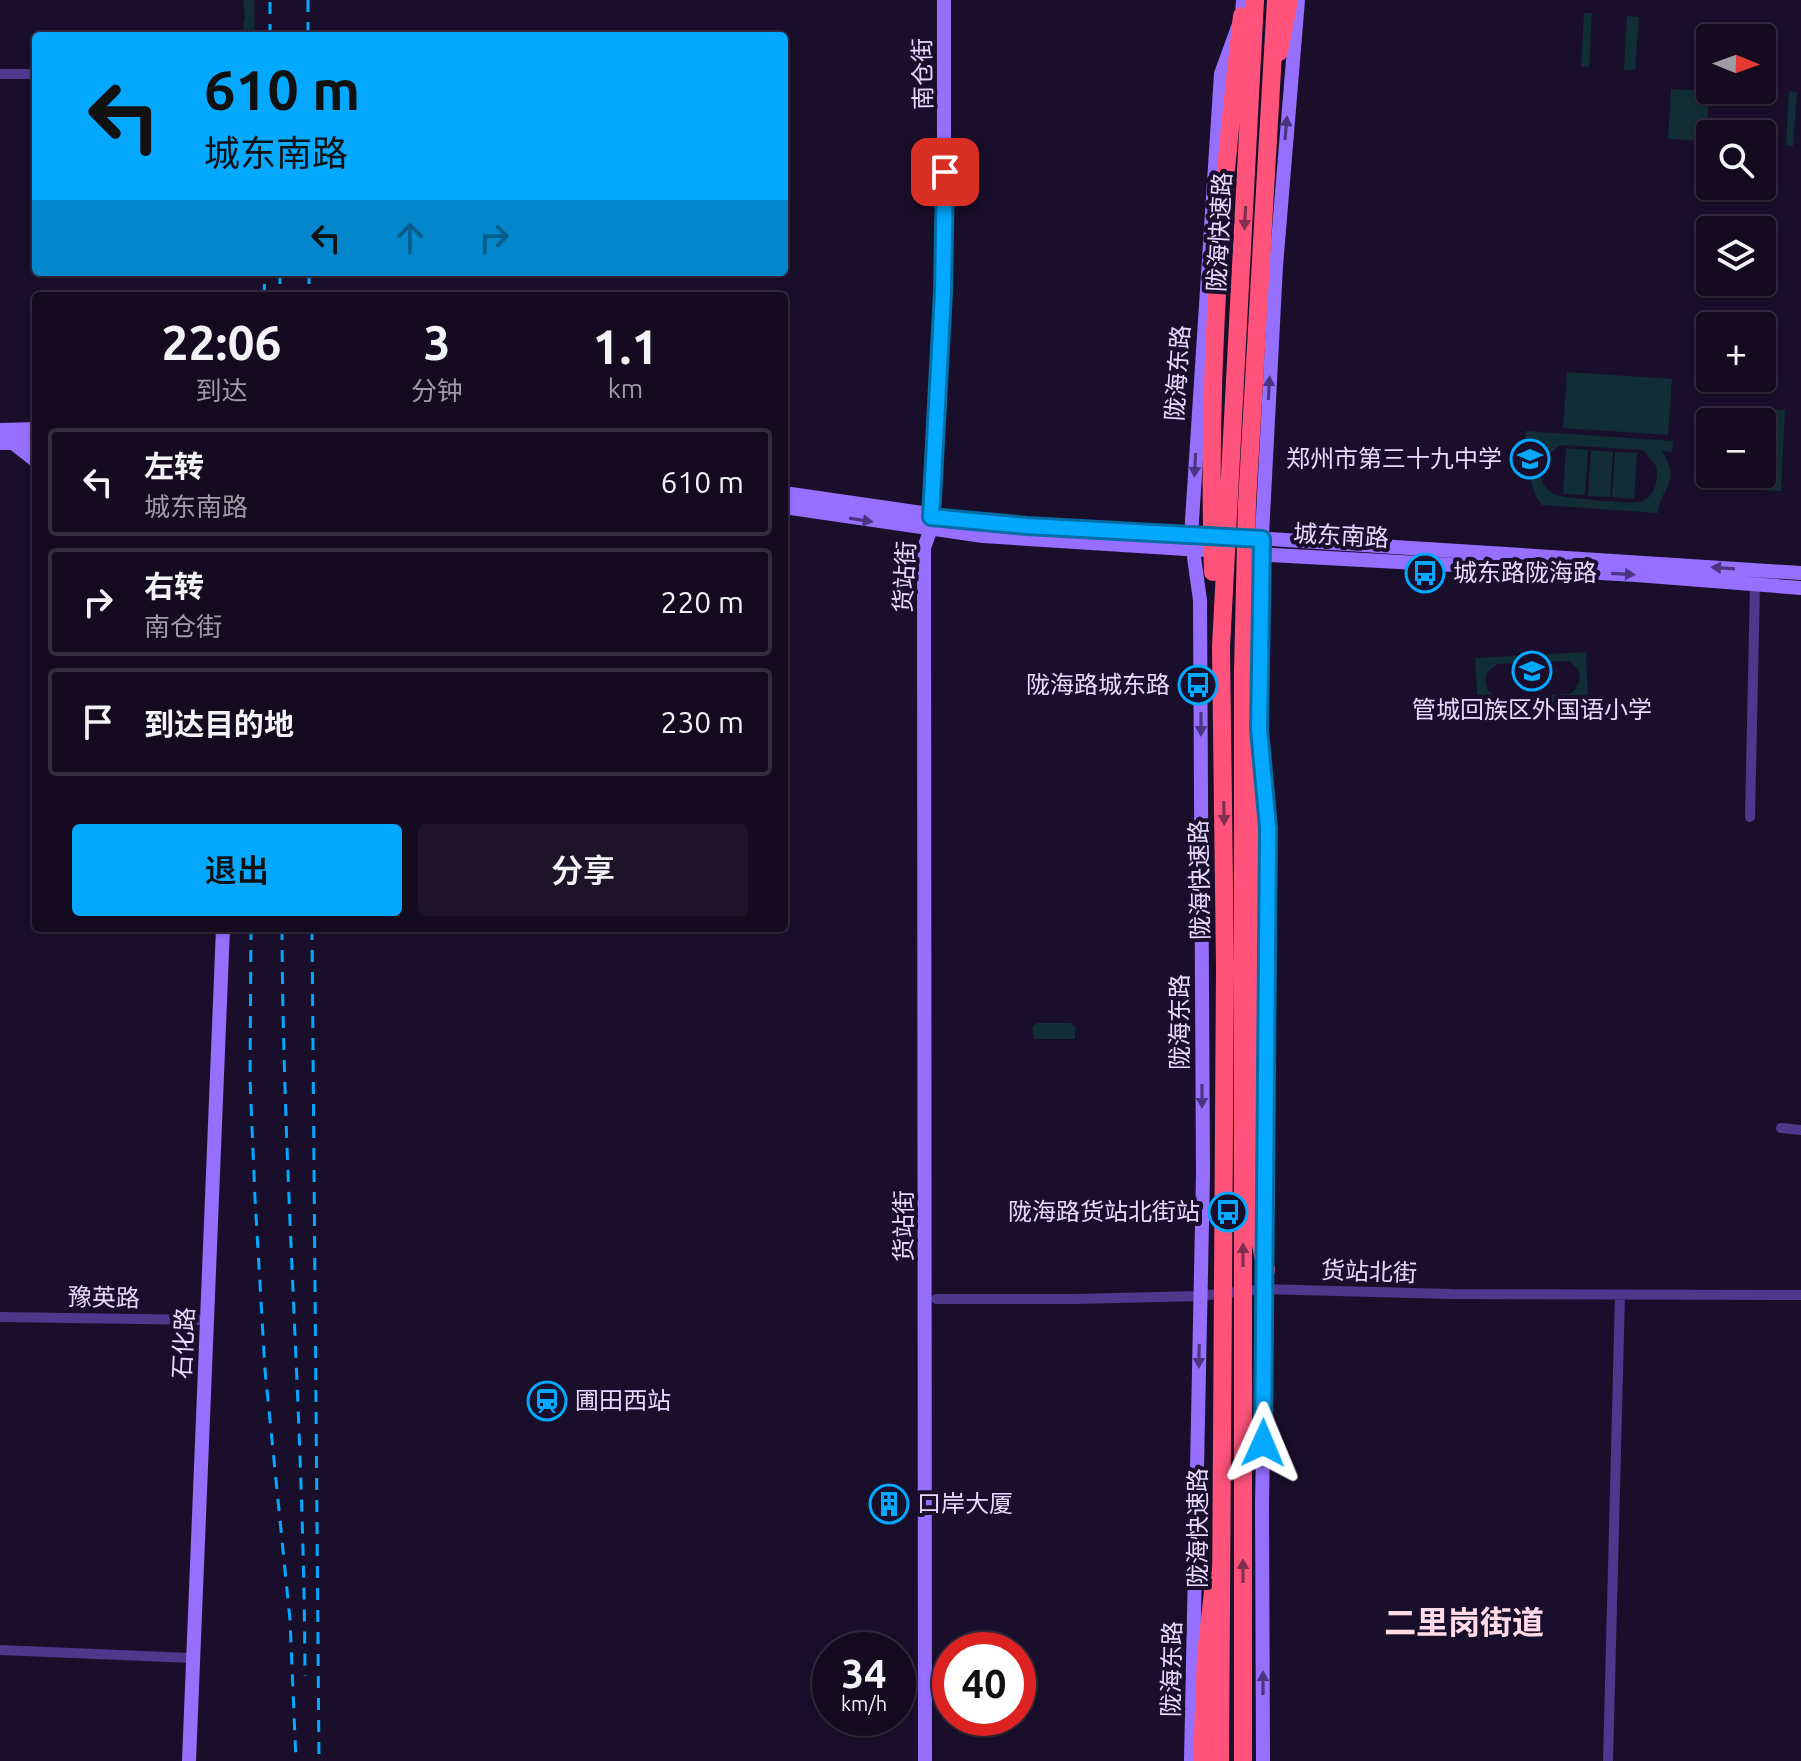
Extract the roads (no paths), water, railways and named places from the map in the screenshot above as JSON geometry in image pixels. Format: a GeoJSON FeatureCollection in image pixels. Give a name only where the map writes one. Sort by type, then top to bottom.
{"type":"FeatureCollection","features":[{"type":"Feature","properties":{"kind":"highway","name":"陇海快速路"},"geometry":{"type":"LineString","coordinates":[[1220,1761],[1225,983],[1221,647],[1255,0]]}},
{"type":"Feature","properties":{"kind":"highway","name":"陇海快速路"},"geometry":{"type":"LineString","coordinates":[[1243,1761],[1242,712],[1247,503],[1276,0]]}},
{"type":"Feature","properties":{"kind":"highway"},"geometry":{"type":"LineString","coordinates":[[1271,94],[1289,0]]}},
{"type":"Feature","properties":{"kind":"highway"},"geometry":{"type":"LineString","coordinates":[[1223,726],[1214,646],[1211,494],[1223,193],[1243,8]]}},
{"type":"Feature","properties":{"kind":"highway"},"geometry":{"type":"LineString","coordinates":[[1242,712],[1252,745],[1257,822],[1258,1230],[1266,1270]]}},
{"type":"Feature","properties":{"kind":"highway"},"geometry":{"type":"LineString","coordinates":[[1202,1761],[1208,1631],[1222,1520]]}},
{"type":"Feature","properties":{"kind":"street","name":"南仓街"},"geometry":{"type":"LineString","coordinates":[[931,524],[944,256],[944,0]]}},
{"type":"Feature","properties":{"kind":"street"},"geometry":{"type":"LineString","coordinates":[[1263,1761],[1268,828],[1259,729],[1261,546],[1277,251],[1298,0]]}},
{"type":"Feature","properties":{"kind":"street","name":"陇海东路"},"geometry":{"type":"LineString","coordinates":[[1191,1761],[1203,1175],[1200,600],[1192,543],[1221,74],[1243,8]]}},
{"type":"Feature","properties":{"kind":"street"},"geometry":{"type":"LineString","coordinates":[[0,74],[32,74]]}},
{"type":"Feature","properties":{"kind":"street"},"geometry":{"type":"LineString","coordinates":[[0,430],[32,429]]}},
{"type":"Feature","properties":{"kind":"street"},"geometry":{"type":"LineString","coordinates":[[6,443],[32,443]]}},
{"type":"Feature","properties":{"kind":"street"},"geometry":{"type":"LineString","coordinates":[[6,443],[32,459]]}},
{"type":"Feature","properties":{"kind":"street","name":"城东南路"},"geometry":{"type":"LineString","coordinates":[[788,494],[1025,540],[1192,543],[1801,573]]}},
{"type":"Feature","properties":{"kind":"street","name":"城东南路"},"geometry":{"type":"LineString","coordinates":[[788,507],[931,524]]}},
{"type":"Feature","properties":{"kind":"street","name":"货站街"},"geometry":{"type":"LineString","coordinates":[[931,524],[934,548],[935,1761]]}},
{"type":"Feature","properties":{"kind":"street","name":"货站街"},"geometry":{"type":"LineString","coordinates":[[925,1761],[924,548],[931,524]]}},
{"type":"Feature","properties":{"kind":"street","name":"城东南路"},"geometry":{"type":"LineString","coordinates":[[1261,546],[1801,588]]}},
{"type":"Feature","properties":{"kind":"street"},"geometry":{"type":"LineString","coordinates":[[1750,817],[1755,584]]}},
{"type":"Feature","properties":{"kind":"street","name":"石化路"},"geometry":{"type":"LineString","coordinates":[[189,1761],[223,932]]}},
{"type":"Feature","properties":{"kind":"street"},"geometry":{"type":"LineString","coordinates":[[1781,1128],[1801,1130]]}},
{"type":"Feature","properties":{"kind":"street","name":"货站北街"},"geometry":{"type":"LineString","coordinates":[[936,1299],[1200,1296],[1265,1289],[1801,1295]]}},
{"type":"Feature","properties":{"kind":"street"},"geometry":{"type":"LineString","coordinates":[[1608,1761],[1620,1295]]}},
{"type":"Feature","properties":{"kind":"street","name":"豫英路"},"geometry":{"type":"LineString","coordinates":[[0,1317],[207,1320]]}},
{"type":"Feature","properties":{"kind":"street"},"geometry":{"type":"LineString","coordinates":[[0,1650],[192,1658]]}},
{"type":"Feature","properties":{"kind":"railway"},"geometry":{"type":"LineString","coordinates":[[270,0],[270,32]]}},
{"type":"Feature","properties":{"kind":"railway"},"geometry":{"type":"LineString","coordinates":[[308,0],[308,32]]}},
{"type":"Feature","properties":{"kind":"railway"},"geometry":{"type":"LineString","coordinates":[[264,292],[265,276]]}},
{"type":"Feature","properties":{"kind":"railway"},"geometry":{"type":"LineString","coordinates":[[280,276],[280,292]]}},
{"type":"Feature","properties":{"kind":"railway"},"geometry":{"type":"LineString","coordinates":[[309,276],[309,292]]}},
{"type":"Feature","properties":{"kind":"railway"},"geometry":{"type":"LineString","coordinates":[[251,932],[250,1079],[255,1198],[265,1370],[290,1620],[296,1761]]}},
{"type":"Feature","properties":{"kind":"railway"},"geometry":{"type":"LineString","coordinates":[[282,932],[305,1676]]}},
{"type":"Feature","properties":{"kind":"railway"},"geometry":{"type":"LineString","coordinates":[[312,932],[319,1761]]}},
{"type":"Feature","properties":{"kind":"place","name":"郑州市第三十九中学"},"geometry":{"type":"Point","coordinates":[1530,459]}},
{"type":"Feature","properties":{"kind":"place","name":"城东路陇海路"},"geometry":{"type":"Point","coordinates":[1425,573]}},
{"type":"Feature","properties":{"kind":"place","name":"管城回族区外国语小学"},"geometry":{"type":"Point","coordinates":[1532,671]}},
{"type":"Feature","properties":{"kind":"place","name":"陇海路城东路"},"geometry":{"type":"Point","coordinates":[1198,685]}},
{"type":"Feature","properties":{"kind":"place","name":"陇海路货站北街站"},"geometry":{"type":"Point","coordinates":[1228,1212]}},
{"type":"Feature","properties":{"kind":"place","name":"圃田西站"},"geometry":{"type":"Point","coordinates":[547,1401]}},
{"type":"Feature","properties":{"kind":"place","name":"口岸大厦"},"geometry":{"type":"Point","coordinates":[889,1504]}},
{"type":"Feature","properties":{"kind":"district","name":"二里岗街道"},"geometry":{"type":"Point","coordinates":[1464,1623]}}]}
